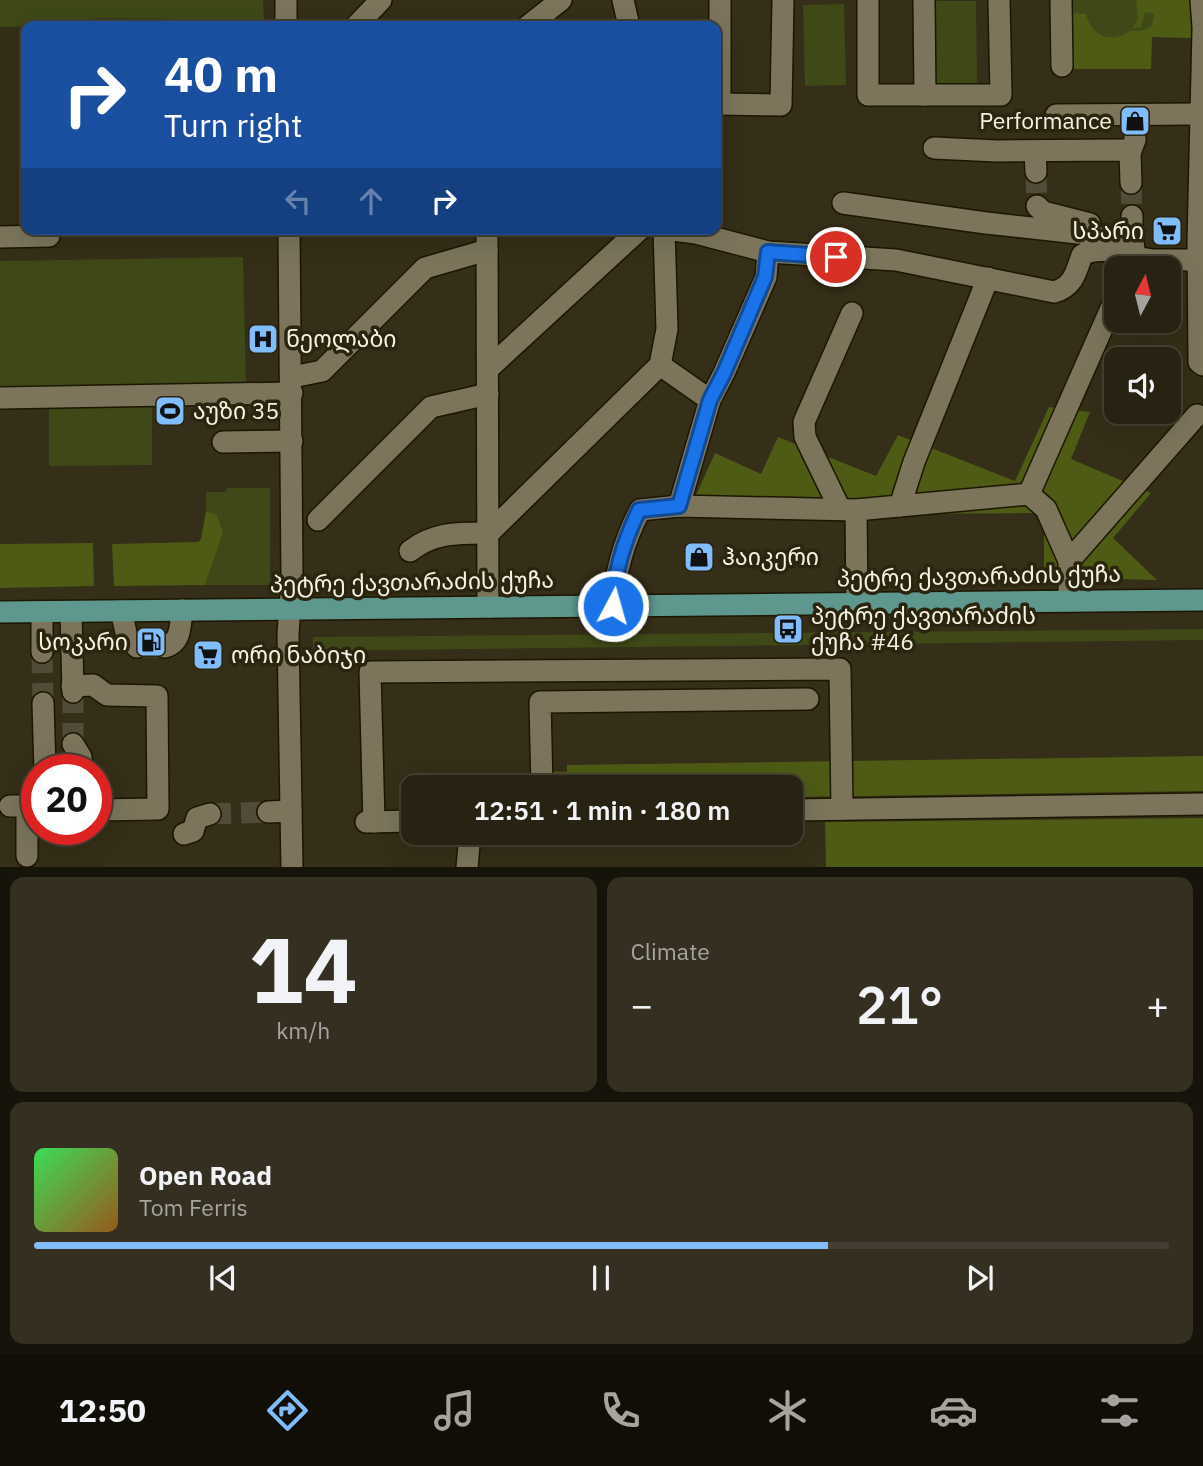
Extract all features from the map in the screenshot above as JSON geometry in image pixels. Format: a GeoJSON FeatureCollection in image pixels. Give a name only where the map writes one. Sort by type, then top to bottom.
{"type":"FeatureCollection","features":[{"type":"Feature","properties":{"kind":"main road","name":"პეტრე ქავთარაძის ქუჩა"},"geometry":{"type":"LineString","coordinates":[[0,612],[1203,600]]}},
{"type":"Feature","properties":{"kind":"street"},"geometry":{"type":"LineString","coordinates":[[286,0],[286,21]]}},
{"type":"Feature","properties":{"kind":"street"},"geometry":{"type":"LineString","coordinates":[[361,21],[381,0]]}},
{"type":"Feature","properties":{"kind":"street"},"geometry":{"type":"LineString","coordinates":[[534,21],[561,0]]}},
{"type":"Feature","properties":{"kind":"street"},"geometry":{"type":"LineString","coordinates":[[623,0],[628,21]]}},
{"type":"Feature","properties":{"kind":"street"},"geometry":{"type":"LineString","coordinates":[[720,0],[720,21]]}},
{"type":"Feature","properties":{"kind":"street"},"geometry":{"type":"LineString","coordinates":[[721,104],[781,105],[783,0]]}},
{"type":"Feature","properties":{"kind":"street"},"geometry":{"type":"LineString","coordinates":[[868,0],[868,94],[1001,96],[999,0]]}},
{"type":"Feature","properties":{"kind":"street"},"geometry":{"type":"LineString","coordinates":[[924,0],[925,95]]}},
{"type":"Feature","properties":{"kind":"street"},"geometry":{"type":"LineString","coordinates":[[1061,0],[1062,66]]}},
{"type":"Feature","properties":{"kind":"street"},"geometry":{"type":"LineString","coordinates":[[1201,0],[1203,28],[1199,362],[1203,365]]}},
{"type":"Feature","properties":{"kind":"street"},"geometry":{"type":"LineString","coordinates":[[1056,115],[1201,102]]}},
{"type":"Feature","properties":{"kind":"street"},"geometry":{"type":"LineString","coordinates":[[1131,183],[1130,153],[1135,140],[1135,122]]}},
{"type":"Feature","properties":{"kind":"street"},"geometry":{"type":"LineString","coordinates":[[934,148],[1124,150],[1130,153]]}},
{"type":"Feature","properties":{"kind":"street"},"geometry":{"type":"LineString","coordinates":[[1035,150],[1036,172]]}},
{"type":"Feature","properties":{"kind":"street"},"geometry":{"type":"LineString","coordinates":[[844,203],[1087,234],[1136,254]]}},
{"type":"Feature","properties":{"kind":"street"},"geometry":{"type":"LineString","coordinates":[[1037,206],[1043,212],[1102,230],[1136,254]]}},
{"type":"Feature","properties":{"kind":"street"},"geometry":{"type":"LineString","coordinates":[[1132,216],[1132,237],[1136,254]]}},
{"type":"Feature","properties":{"kind":"street"},"geometry":{"type":"LineString","coordinates":[[292,867],[288,634],[291,609],[294,235]]}},
{"type":"Feature","properties":{"kind":"street"},"geometry":{"type":"LineString","coordinates":[[488,369],[633,235]]}},
{"type":"Feature","properties":{"kind":"street"},"geometry":{"type":"LineString","coordinates":[[410,551],[440,534],[489,533],[660,365],[667,329],[664,235]]}},
{"type":"Feature","properties":{"kind":"street"},"geometry":{"type":"LineString","coordinates":[[704,235],[768,252],[896,260],[1054,292],[1065,289],[1073,281],[1082,255],[1089,251],[1136,254],[1200,248]]}},
{"type":"Feature","properties":{"kind":"street"},"geometry":{"type":"LineString","coordinates":[[0,237],[49,236]]}},
{"type":"Feature","properties":{"kind":"street"},"geometry":{"type":"LineString","coordinates":[[0,398],[292,385],[322,371],[425,268],[487,240],[488,607]]}},
{"type":"Feature","properties":{"kind":"street"},"geometry":{"type":"LineString","coordinates":[[679,506],[710,400],[765,277],[768,252]]}},
{"type":"Feature","properties":{"kind":"street"},"geometry":{"type":"LineString","coordinates":[[900,506],[914,462],[988,278]]}},
{"type":"Feature","properties":{"kind":"street"},"geometry":{"type":"LineString","coordinates":[[852,313],[804,422],[805,437],[848,509],[857,604]]}},
{"type":"Feature","properties":{"kind":"street"},"geometry":{"type":"LineString","coordinates":[[1029,494],[1104,324]]}},
{"type":"Feature","properties":{"kind":"street"},"geometry":{"type":"LineString","coordinates":[[660,365],[710,400]]}},
{"type":"Feature","properties":{"kind":"street"},"geometry":{"type":"LineString","coordinates":[[318,520],[431,407],[488,394]]}},
{"type":"Feature","properties":{"kind":"street"},"geometry":{"type":"LineString","coordinates":[[1069,561],[1197,415]]}},
{"type":"Feature","properties":{"kind":"street"},"geometry":{"type":"LineString","coordinates":[[223,442],[292,440]]}},
{"type":"Feature","properties":{"kind":"street"},"geometry":{"type":"LineString","coordinates":[[613,606],[622,550],[639,510],[679,506],[848,509],[1029,494],[1046,509],[1069,561],[1069,601]]}},
{"type":"Feature","properties":{"kind":"street"},"geometry":{"type":"LineString","coordinates":[[165,647],[175,642],[178,636],[182,610]]}},
{"type":"Feature","properties":{"kind":"street"},"geometry":{"type":"LineString","coordinates":[[121,611],[127,637],[137,647]]}},
{"type":"Feature","properties":{"kind":"street"},"geometry":{"type":"LineString","coordinates":[[42,612],[43,652]]}},
{"type":"Feature","properties":{"kind":"street"},"geometry":{"type":"LineString","coordinates":[[71,612],[79,689],[93,685],[107,695],[157,696],[158,809],[112,810]]}},
{"type":"Feature","properties":{"kind":"street"},"geometry":{"type":"LineString","coordinates":[[401,821],[370,822],[370,672],[840,668],[842,809]]}},
{"type":"Feature","properties":{"kind":"street"},"geometry":{"type":"LineString","coordinates":[[542,775],[540,702],[808,699]]}},
{"type":"Feature","properties":{"kind":"street"},"geometry":{"type":"LineString","coordinates":[[43,703],[45,754]]}},
{"type":"Feature","properties":{"kind":"street"},"geometry":{"type":"LineString","coordinates":[[73,744],[79,754]]}},
{"type":"Feature","properties":{"kind":"street"},"geometry":{"type":"LineString","coordinates":[[803,810],[1203,804]]}},
{"type":"Feature","properties":{"kind":"street"},"geometry":{"type":"LineString","coordinates":[[10,806],[27,806],[27,856]]}},
{"type":"Feature","properties":{"kind":"street"},"geometry":{"type":"LineString","coordinates":[[268,812],[291,811]]}},
{"type":"Feature","properties":{"kind":"street"},"geometry":{"type":"LineString","coordinates":[[184,834],[193,831],[197,818],[210,814]]}},
{"type":"Feature","properties":{"kind":"street"},"geometry":{"type":"LineString","coordinates":[[467,867],[469,845]]}},
{"type":"Feature","properties":{"kind":"green space"},"geometry":{"type":"Polygon","coordinates":[[[0,0],[263,0],[264,20],[95,18],[95,21],[21,21],[21,27],[0,27],[0,0]]]}},
{"type":"Feature","properties":{"kind":"green space"},"geometry":{"type":"Polygon","coordinates":[[[1065,0],[1189,0],[1194,38],[1152,37],[1151,69],[1066,69],[1065,0]]]}},
{"type":"Feature","properties":{"kind":"green space"},"geometry":{"type":"Polygon","coordinates":[[[1136,0],[1189,0],[1194,38],[1152,37],[1151,69],[1066,69],[1065,13],[1086,14],[1098,33],[1108,37],[1121,36],[1152,25],[1154,14],[1145,12],[1141,27],[1133,28],[1138,18],[1136,0]]]}},
{"type":"Feature","properties":{"kind":"green space"},"geometry":{"type":"Polygon","coordinates":[[[932,1],[976,1],[977,83],[933,83],[932,1]]]}},
{"type":"Feature","properties":{"kind":"green space"},"geometry":{"type":"Polygon","coordinates":[[[844,4],[846,85],[805,86],[803,5],[844,4]]]}},
{"type":"Feature","properties":{"kind":"green space"},"geometry":{"type":"Polygon","coordinates":[[[243,257],[246,385],[0,390],[0,261],[243,257]]]}},
{"type":"Feature","properties":{"kind":"green space"},"geometry":{"type":"Polygon","coordinates":[[[152,403],[152,465],[49,466],[49,404],[152,403]]]}},
{"type":"Feature","properties":{"kind":"green space"},"geometry":{"type":"Polygon","coordinates":[[[1049,407],[1090,412],[1071,459],[1151,493],[1113,538],[1157,580],[1044,577],[1044,513],[687,515],[715,453],[761,474],[778,437],[876,476],[898,435],[1015,481],[1049,407]]]}},
{"type":"Feature","properties":{"kind":"green space"},"geometry":{"type":"Polygon","coordinates":[[[227,488],[270,488],[270,585],[205,585],[223,533],[217,515],[206,511],[206,492],[226,492],[227,488]]]}},
{"type":"Feature","properties":{"kind":"green space"},"geometry":{"type":"Polygon","coordinates":[[[206,511],[217,515],[223,533],[205,585],[114,586],[112,544],[198,542],[201,539],[206,511]]]}},
{"type":"Feature","properties":{"kind":"green space"},"geometry":{"type":"Polygon","coordinates":[[[93,543],[94,586],[0,588],[0,544],[93,543]]]}},
{"type":"Feature","properties":{"kind":"green space"},"geometry":{"type":"Polygon","coordinates":[[[1203,629],[1203,640],[313,651],[313,637],[1203,629]]]}},
{"type":"Feature","properties":{"kind":"green space"},"geometry":{"type":"Polygon","coordinates":[[[1203,756],[1203,791],[803,797],[803,775],[545,775],[545,771],[567,772],[567,765],[1203,756]]]}},
{"type":"Feature","properties":{"kind":"green space"},"geometry":{"type":"Polygon","coordinates":[[[1203,818],[1203,867],[826,867],[825,822],[1203,818]]]}},
{"type":"Feature","properties":{"kind":"tunnel"},"geometry":{"type":"LineString","coordinates":[[1036,172],[1037,206]]}},
{"type":"Feature","properties":{"kind":"tunnel"},"geometry":{"type":"LineString","coordinates":[[1131,183],[1132,216]]}},
{"type":"Feature","properties":{"kind":"tunnel"},"geometry":{"type":"LineString","coordinates":[[137,647],[165,647]]}},
{"type":"Feature","properties":{"kind":"tunnel"},"geometry":{"type":"LineString","coordinates":[[42,652],[43,703]]}},
{"type":"Feature","properties":{"kind":"tunnel"},"geometry":{"type":"LineString","coordinates":[[73,692],[73,744]]}},
{"type":"Feature","properties":{"kind":"tunnel"},"geometry":{"type":"LineString","coordinates":[[210,814],[268,812]]}},
{"type":"Feature","properties":{"kind":"place","name":"Performance"},"geometry":{"type":"Point","coordinates":[1135,121]}},
{"type":"Feature","properties":{"kind":"place","name":"სპარი"},"geometry":{"type":"Point","coordinates":[1167,231]}},
{"type":"Feature","properties":{"kind":"place","name":"ნეოლაბი"},"geometry":{"type":"Point","coordinates":[263,339]}},
{"type":"Feature","properties":{"kind":"place","name":"აუზი 35"},"geometry":{"type":"Point","coordinates":[170,411]}},
{"type":"Feature","properties":{"kind":"place","name":"ჰაიკერი"},"geometry":{"type":"Point","coordinates":[699,557]}},
{"type":"Feature","properties":{"kind":"place","name":"პეტრე ქავთარაძის ქუჩა #46"},"geometry":{"type":"Point","coordinates":[788,629]}},
{"type":"Feature","properties":{"kind":"place","name":"სოკარი"},"geometry":{"type":"Point","coordinates":[151,642]}},
{"type":"Feature","properties":{"kind":"place","name":"ორი ნაბიჯი"},"geometry":{"type":"Point","coordinates":[208,655]}},
{"type":"Feature","properties":{"kind":"route"},"geometry":{"type":"LineString","coordinates":[[613,606],[616,573],[625,538],[639,510],[679,506],[710,400],[765,277],[768,252],[836,257]]}}]}
